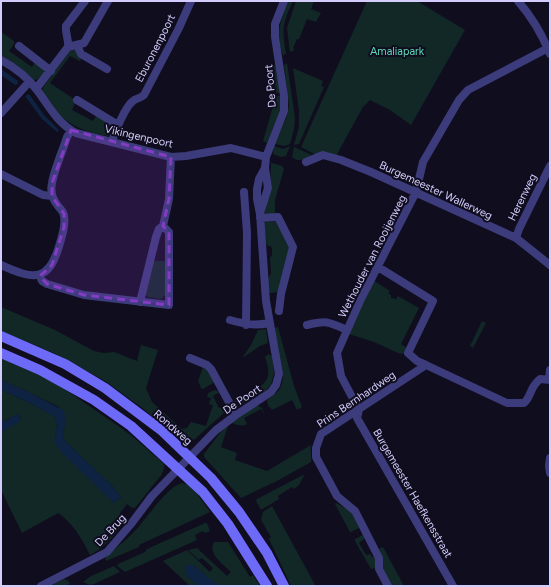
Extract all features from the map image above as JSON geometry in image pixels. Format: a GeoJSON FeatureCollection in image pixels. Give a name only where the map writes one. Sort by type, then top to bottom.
{"type":"FeatureCollection","features":[{"type":"Feature","properties":{"kind":"main road","name":"Rondweg"},"geometry":{"type":"LineString","coordinates":[[1,336],[65,364],[105,388],[161,430],[211,478],[239,512],[267,553],[284,586]]}},
{"type":"Feature","properties":{"kind":"main road"},"geometry":{"type":"LineString","coordinates":[[1,353],[40,370],[94,400],[131,426],[203,492],[228,524],[267,586]]}},
{"type":"Feature","properties":{"kind":"street"},"geometry":{"type":"LineString","coordinates":[[36,89],[68,47],[69,41],[66,26],[85,1]]}},
{"type":"Feature","properties":{"kind":"street"},"geometry":{"type":"LineString","coordinates":[[68,47],[77,45],[86,40],[108,1]]}},
{"type":"Feature","properties":{"kind":"street","name":"Eburonenpoort"},"geometry":{"type":"LineString","coordinates":[[112,141],[118,125],[132,101],[144,95],[178,30],[191,1]]}},
{"type":"Feature","properties":{"kind":"street","name":"De Poort"},"geometry":{"type":"LineString","coordinates":[[179,469],[216,430],[271,392],[276,385],[279,374],[269,323],[260,216],[268,188],[265,168],[266,157],[284,111],[284,96],[275,37],[275,24],[284,1]]}},
{"type":"Feature","properties":{"kind":"street"},"geometry":{"type":"LineString","coordinates":[[518,1],[527,11],[549,49]]}},
{"type":"Feature","properties":{"kind":"street"},"geometry":{"type":"LineString","coordinates":[[77,45],[81,54],[107,69]]}},
{"type":"Feature","properties":{"kind":"street"},"geometry":{"type":"LineString","coordinates":[[18,46],[51,71]]}},
{"type":"Feature","properties":{"kind":"street","name":"Wethouder van Rooijenweg"},"geometry":{"type":"LineString","coordinates":[[359,410],[341,376],[337,353],[416,192],[423,162],[458,100],[468,90],[549,49]]}},
{"type":"Feature","properties":{"kind":"street","name":"Vikingenpoort"},"geometry":{"type":"LineString","coordinates":[[1,60],[29,82],[36,89],[53,115],[76,133],[171,157],[186,156],[231,148],[266,157]]}},
{"type":"Feature","properties":{"kind":"street"},"geometry":{"type":"LineString","coordinates":[[1,113],[29,82]]}},
{"type":"Feature","properties":{"kind":"street","name":"Vikingenpoort"},"geometry":{"type":"LineString","coordinates":[[77,100],[118,125]]}},
{"type":"Feature","properties":{"kind":"street"},"geometry":{"type":"LineString","coordinates":[[1,266],[27,276],[40,276],[52,265],[57,255],[64,227],[64,214],[52,196],[52,183],[67,136],[71,130]]}},
{"type":"Feature","properties":{"kind":"street","name":"Burgemeester Wallerweg"},"geometry":{"type":"LineString","coordinates":[[306,162],[323,155],[341,160],[416,192],[516,238],[550,265]]}},
{"type":"Feature","properties":{"kind":"street"},"geometry":{"type":"LineString","coordinates":[[140,302],[156,237],[159,228],[163,226],[169,199],[171,157]]}},
{"type":"Feature","properties":{"kind":"street","name":"Herenweg"},"geometry":{"type":"LineString","coordinates":[[516,238],[550,166]]}},
{"type":"Feature","properties":{"kind":"street"},"geometry":{"type":"LineString","coordinates":[[1,174],[43,195],[52,196]]}},
{"type":"Feature","properties":{"kind":"street"},"geometry":{"type":"LineString","coordinates":[[244,192],[247,233],[246,325]]}},
{"type":"Feature","properties":{"kind":"street"},"geometry":{"type":"LineString","coordinates":[[260,216],[278,217],[293,247],[281,294],[279,311]]}},
{"type":"Feature","properties":{"kind":"street"},"geometry":{"type":"LineString","coordinates":[[40,276],[46,284],[84,295],[169,305],[169,232],[163,226]]}},
{"type":"Feature","properties":{"kind":"street"},"geometry":{"type":"LineString","coordinates":[[247,233],[261,231]]}},
{"type":"Feature","properties":{"kind":"street"},"geometry":{"type":"LineString","coordinates":[[378,267],[433,301],[408,353],[417,361],[485,393],[507,402],[517,403],[524,403],[527,400],[533,384],[540,379],[550,380],[550,370]]}},
{"type":"Feature","properties":{"kind":"street"},"geometry":{"type":"LineString","coordinates":[[230,320],[246,325],[269,323]]}},
{"type":"Feature","properties":{"kind":"street","name":"Wethouder van Rooijenweg"},"geometry":{"type":"LineString","coordinates":[[307,325],[323,321],[347,330]]}},
{"type":"Feature","properties":{"kind":"street"},"geometry":{"type":"LineString","coordinates":[[190,358],[211,368],[236,415]]}},
{"type":"Feature","properties":{"kind":"street","name":"Prins Bernhardweg"},"geometry":{"type":"LineString","coordinates":[[388,586],[379,569],[379,558],[355,511],[337,496],[316,457],[316,448],[321,434],[426,365]]}},
{"type":"Feature","properties":{"kind":"street","name":"Burgemeester Haefkensstraat"},"geometry":{"type":"LineString","coordinates":[[359,410],[357,418],[453,586]]}},
{"type":"Feature","properties":{"kind":"street"},"geometry":{"type":"LineString","coordinates":[[550,458],[548,466],[550,473]]}},
{"type":"Feature","properties":{"kind":"street","name":"De Brug"},"geometry":{"type":"LineString","coordinates":[[41,586],[107,552],[152,496],[179,469]]}},
{"type":"Feature","properties":{"kind":"highlighted area"},"geometry":{"type":"Polygon","coordinates":[[[71,130],[171,157],[169,199],[163,226],[169,232],[169,305],[84,295],[47,284],[40,276],[52,265],[64,227],[64,214],[52,196],[52,183],[71,130]]]}},
{"type":"Feature","properties":{"kind":"green space"},"geometry":{"type":"Polygon","coordinates":[[[288,1],[293,1],[285,21],[284,38],[286,54],[283,55],[279,41],[279,34],[281,21],[288,1]]]}},
{"type":"Feature","properties":{"kind":"green space"},"geometry":{"type":"Polygon","coordinates":[[[296,1],[314,1],[311,9],[321,13],[316,22],[307,19],[299,39],[297,39],[293,48],[295,50],[290,52],[287,28],[296,1]]]}},
{"type":"Feature","properties":{"kind":"green space","name":"Amaliapark"},"geometry":{"type":"Polygon","coordinates":[[[367,1],[417,1],[465,30],[411,125],[390,110],[370,100],[363,107],[336,156],[316,155],[301,147],[367,1]]]}},
{"type":"Feature","properties":{"kind":"green space"},"geometry":{"type":"Polygon","coordinates":[[[1,32],[14,41],[14,44],[9,51],[32,67],[35,62],[46,70],[44,76],[42,75],[38,79],[34,80],[23,70],[1,55],[1,32]]]}},
{"type":"Feature","properties":{"kind":"green space"},"geometry":{"type":"Polygon","coordinates":[[[77,50],[82,58],[80,61],[70,56],[50,83],[74,99],[75,103],[72,110],[93,121],[96,116],[101,117],[113,127],[112,134],[108,136],[90,132],[68,122],[55,110],[43,94],[42,91],[44,86],[70,51],[77,50]]]}},
{"type":"Feature","properties":{"kind":"green space"},"geometry":{"type":"Polygon","coordinates":[[[287,63],[295,117],[294,129],[290,144],[284,146],[275,144],[287,116],[289,106],[284,65],[287,63]]]}},
{"type":"Feature","properties":{"kind":"green space"},"geometry":{"type":"Polygon","coordinates":[[[273,65],[275,65],[280,93],[276,93],[273,65]]]}},
{"type":"Feature","properties":{"kind":"green space"},"geometry":{"type":"Polygon","coordinates":[[[293,68],[323,81],[321,86],[324,87],[299,144],[294,145],[299,127],[299,111],[293,68]]]}},
{"type":"Feature","properties":{"kind":"green space"},"geometry":{"type":"Polygon","coordinates":[[[276,96],[281,96],[281,109],[267,143],[263,141],[276,96]]]}},
{"type":"Feature","properties":{"kind":"green space"},"geometry":{"type":"Polygon","coordinates":[[[274,146],[283,149],[290,146],[286,156],[281,157],[273,154],[274,146]]]}},
{"type":"Feature","properties":{"kind":"green space"},"geometry":{"type":"Polygon","coordinates":[[[294,147],[312,155],[302,160],[297,160],[292,157],[294,147]]]}},
{"type":"Feature","properties":{"kind":"green space"},"geometry":{"type":"Polygon","coordinates":[[[271,163],[282,166],[284,169],[275,200],[275,215],[264,214],[270,188],[271,163]]]}},
{"type":"Feature","properties":{"kind":"green space"},"geometry":{"type":"Polygon","coordinates":[[[278,222],[290,244],[280,292],[269,293],[268,279],[271,273],[270,257],[272,256],[272,248],[266,243],[264,223],[278,222]]]}},
{"type":"Feature","properties":{"kind":"green space"},"geometry":{"type":"Polygon","coordinates":[[[153,261],[166,261],[165,295],[161,299],[148,297],[145,294],[153,261]]]}},
{"type":"Feature","properties":{"kind":"green space"},"geometry":{"type":"Polygon","coordinates":[[[373,280],[390,291],[388,293],[391,295],[391,298],[396,299],[398,296],[419,308],[401,344],[407,348],[403,354],[349,334],[373,280]]]}},
{"type":"Feature","properties":{"kind":"green space"},"geometry":{"type":"Polygon","coordinates":[[[1,307],[55,330],[94,351],[104,353],[114,352],[137,361],[141,345],[158,350],[146,388],[152,402],[182,429],[187,428],[191,422],[206,426],[213,405],[209,404],[211,398],[207,397],[208,393],[215,390],[220,392],[213,396],[219,408],[226,406],[226,411],[195,439],[189,441],[181,440],[141,407],[105,381],[54,353],[1,331],[1,307]]]}},
{"type":"Feature","properties":{"kind":"green space"},"geometry":{"type":"Polygon","coordinates":[[[482,321],[486,323],[473,348],[470,346],[482,321]]]}},
{"type":"Feature","properties":{"kind":"green space"},"geometry":{"type":"Polygon","coordinates":[[[278,327],[294,386],[302,407],[297,410],[292,400],[272,410],[270,407],[269,408],[267,401],[279,390],[283,380],[274,328],[278,327]]]}},
{"type":"Feature","properties":{"kind":"green space"},"geometry":{"type":"Polygon","coordinates":[[[266,329],[268,343],[260,346],[242,358],[251,345],[258,330],[266,329]]]}},
{"type":"Feature","properties":{"kind":"green space"},"geometry":{"type":"Polygon","coordinates":[[[268,354],[272,356],[274,373],[271,385],[263,393],[240,405],[235,404],[233,402],[259,387],[266,380],[268,371],[265,357],[268,354]]]}},
{"type":"Feature","properties":{"kind":"green space"},"geometry":{"type":"Polygon","coordinates":[[[1,357],[33,370],[63,388],[132,436],[164,464],[162,474],[135,508],[132,508],[127,504],[120,513],[125,520],[114,535],[106,544],[90,555],[73,526],[58,513],[22,533],[1,490],[1,432],[21,420],[18,414],[1,423],[1,390],[28,402],[55,417],[57,426],[55,436],[114,503],[121,497],[112,486],[64,440],[65,419],[59,407],[1,380],[1,357]]]}},
{"type":"Feature","properties":{"kind":"green space"},"geometry":{"type":"Polygon","coordinates":[[[203,367],[207,368],[214,381],[203,389],[198,381],[203,367]]]}},
{"type":"Feature","properties":{"kind":"green space"},"geometry":{"type":"Polygon","coordinates":[[[257,405],[262,408],[265,415],[261,409],[244,418],[247,424],[245,425],[241,426],[232,423],[228,426],[221,447],[237,453],[235,460],[267,471],[311,445],[311,462],[277,481],[241,498],[204,457],[204,454],[226,425],[257,405]]]}},
{"type":"Feature","properties":{"kind":"green space"},"geometry":{"type":"Polygon","coordinates":[[[305,474],[299,485],[294,489],[292,487],[278,496],[279,499],[261,510],[256,501],[257,499],[305,474]]]}},
{"type":"Feature","properties":{"kind":"green space"},"geometry":{"type":"Polygon","coordinates":[[[182,483],[191,485],[210,512],[139,545],[139,547],[106,561],[105,558],[133,533],[163,497],[170,490],[182,483]]]}},
{"type":"Feature","properties":{"kind":"green space"},"geometry":{"type":"Polygon","coordinates":[[[336,503],[351,511],[359,528],[350,532],[335,504],[336,503]]]}},
{"type":"Feature","properties":{"kind":"green space"},"geometry":{"type":"Polygon","coordinates":[[[272,506],[315,586],[291,586],[269,539],[271,537],[261,520],[263,512],[272,506]]]}},
{"type":"Feature","properties":{"kind":"green space"},"geometry":{"type":"Polygon","coordinates":[[[207,523],[210,531],[205,533],[203,531],[195,535],[197,540],[125,572],[117,566],[118,564],[145,552],[147,549],[207,523]]]}},
{"type":"Feature","properties":{"kind":"green space"},"geometry":{"type":"Polygon","coordinates":[[[363,535],[365,538],[359,543],[366,555],[370,554],[372,557],[375,556],[375,568],[371,569],[355,541],[355,539],[363,535]]]}},
{"type":"Feature","properties":{"kind":"green space"},"geometry":{"type":"Polygon","coordinates":[[[214,542],[228,542],[250,577],[253,575],[260,586],[221,586],[212,582],[194,566],[185,574],[198,586],[190,586],[163,561],[187,550],[210,572],[213,568],[202,558],[199,560],[188,550],[197,548],[227,576],[231,572],[214,555],[212,546],[214,542]]]}},
{"type":"Feature","properties":{"kind":"green space"},"geometry":{"type":"Polygon","coordinates":[[[383,547],[404,586],[392,586],[383,570],[382,556],[379,549],[383,547]]]}},
{"type":"Feature","properties":{"kind":"green space"},"geometry":{"type":"Polygon","coordinates":[[[114,566],[120,572],[94,584],[90,585],[83,582],[91,576],[114,566]]]}},
{"type":"Feature","properties":{"kind":"green space"},"geometry":{"type":"Polygon","coordinates":[[[64,579],[70,583],[66,586],[49,586],[64,579]]]}},
{"type":"Feature","properties":{"kind":"water"},"geometry":{"type":"Polygon","coordinates":[[[1,69],[18,81],[18,84],[15,85],[1,75],[1,69]]]}},
{"type":"Feature","properties":{"kind":"water"},"geometry":{"type":"Polygon","coordinates":[[[29,94],[44,115],[59,131],[57,132],[42,119],[25,96],[29,94]]]}},
{"type":"Feature","properties":{"kind":"water"},"geometry":{"type":"Polygon","coordinates":[[[1,380],[63,410],[65,418],[64,440],[112,486],[121,497],[114,503],[60,451],[54,441],[57,426],[55,417],[28,402],[1,390],[1,380]]]}},
{"type":"Feature","properties":{"kind":"water"},"geometry":{"type":"Polygon","coordinates":[[[18,414],[21,421],[1,432],[1,423],[18,414]]]}},
{"type":"Feature","properties":{"kind":"water"},"geometry":{"type":"Polygon","coordinates":[[[189,564],[197,568],[212,581],[221,586],[198,586],[185,574],[185,567],[189,564]]]}}]}
